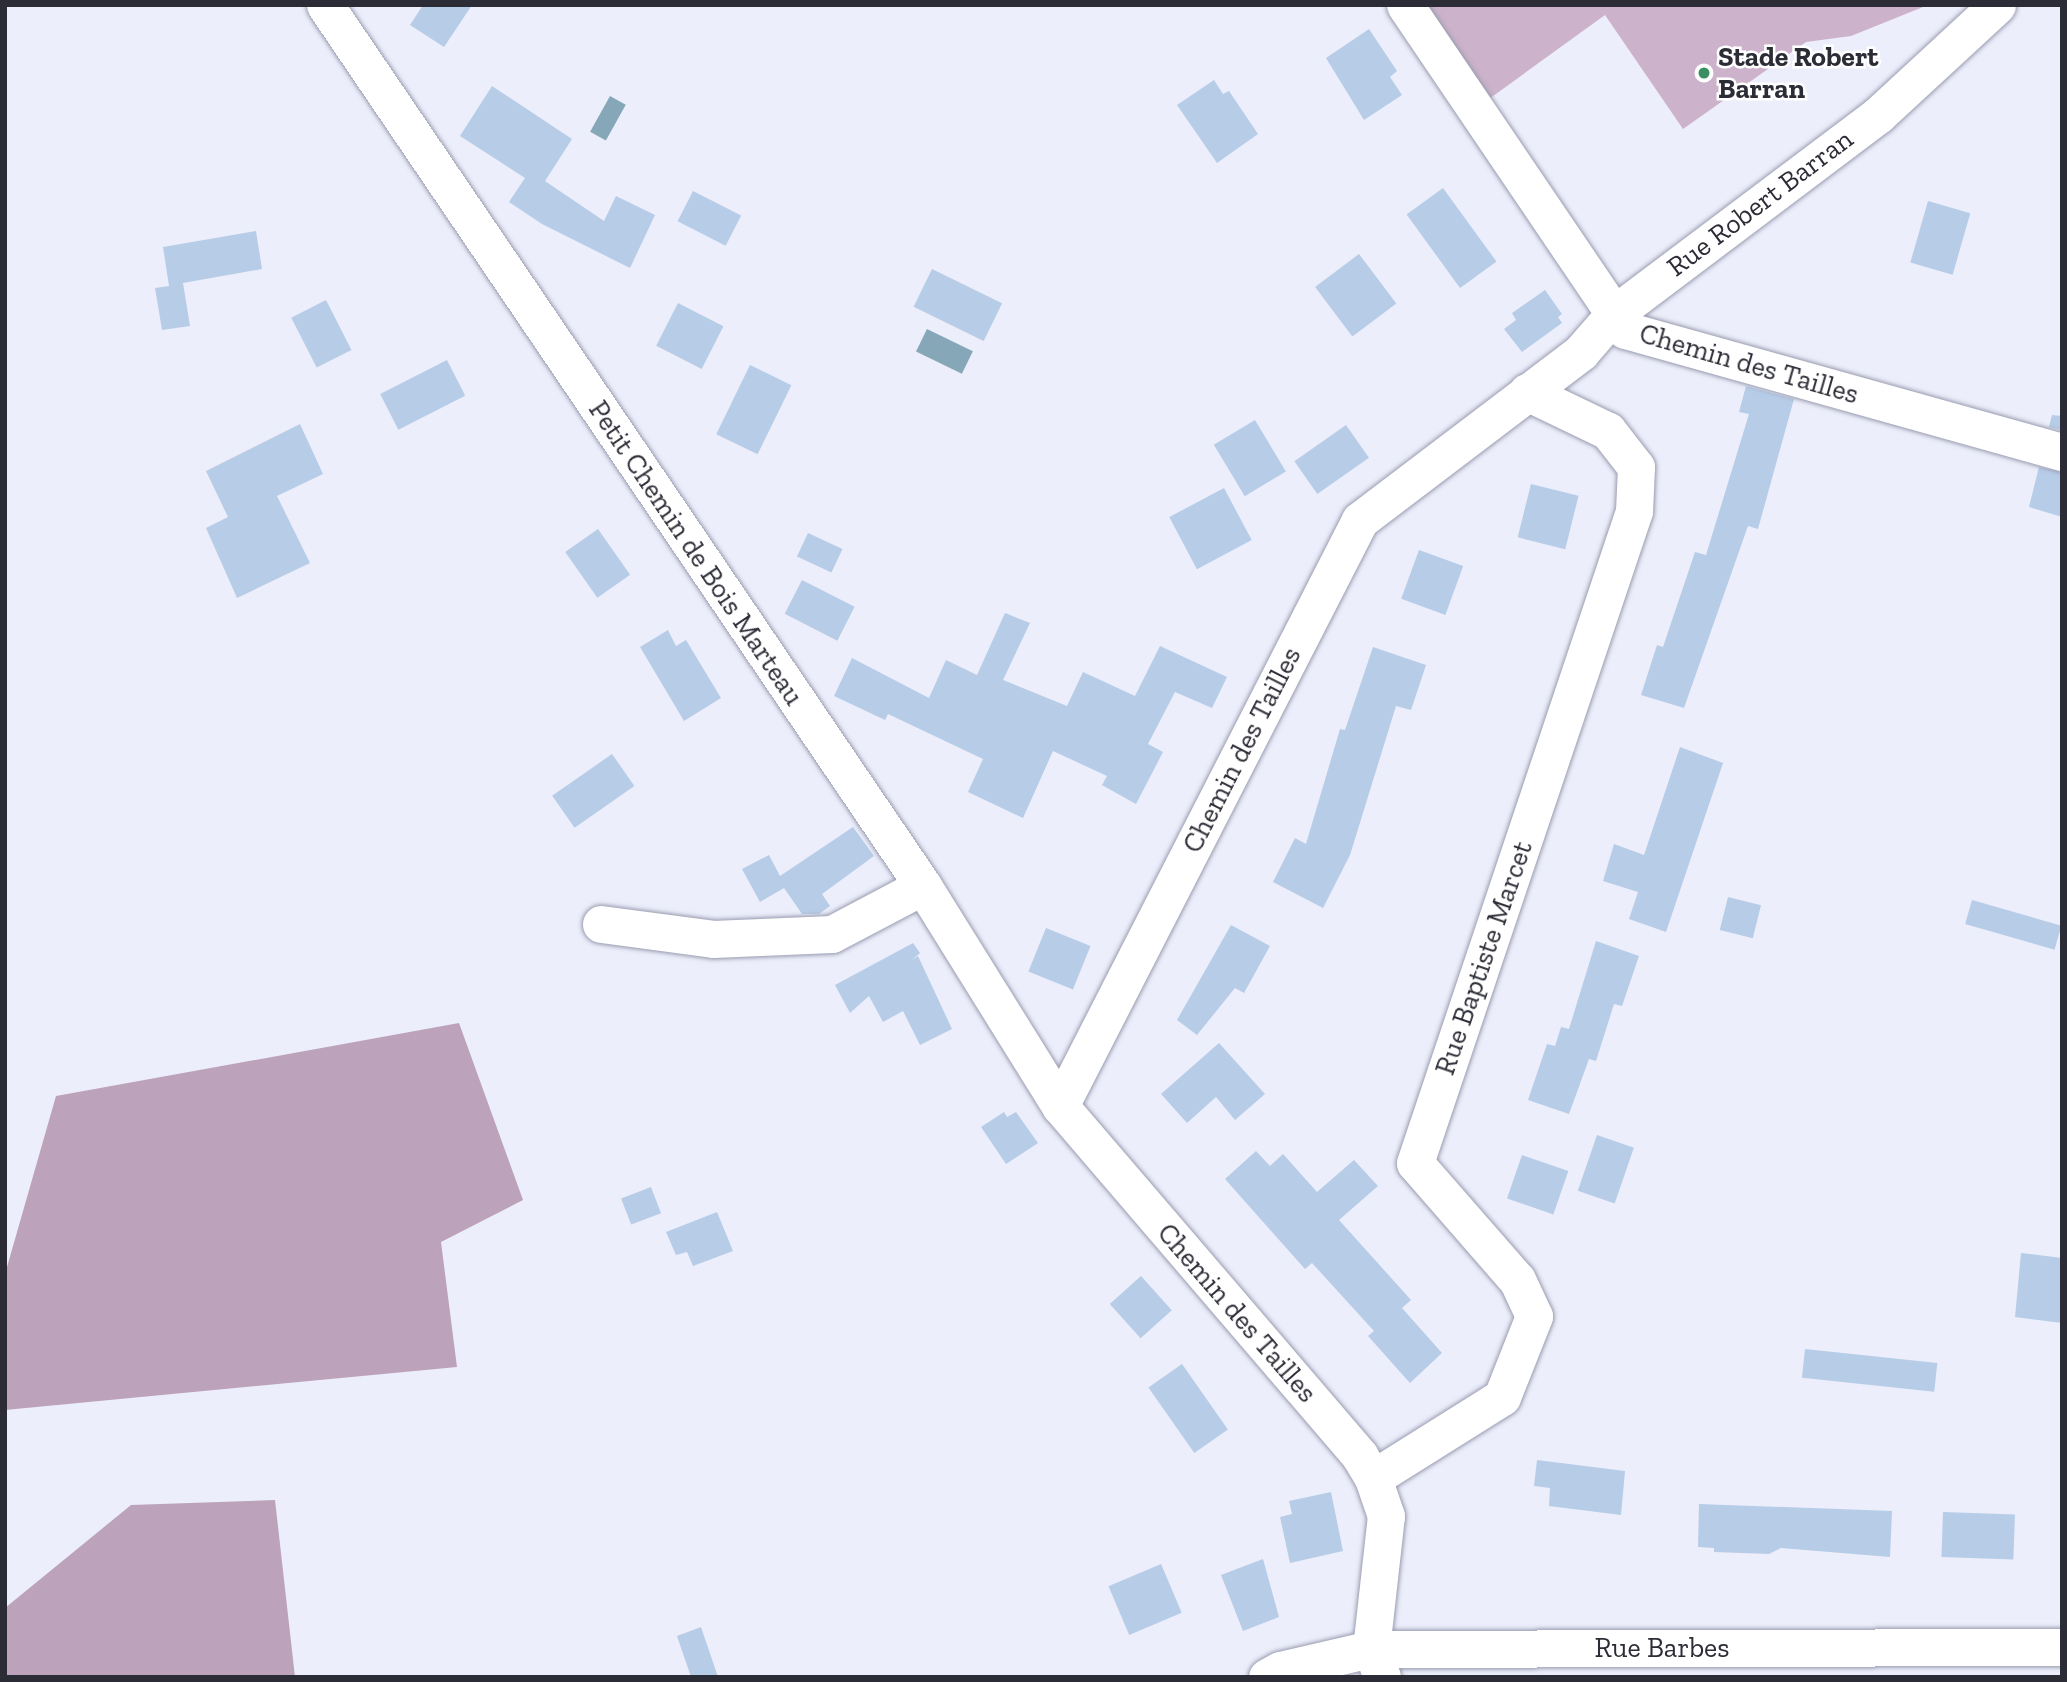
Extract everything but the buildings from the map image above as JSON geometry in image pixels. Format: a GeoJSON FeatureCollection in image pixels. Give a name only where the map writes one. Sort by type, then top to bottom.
{"type":"FeatureCollection","features":[{"type":"Feature","properties":{"kind":"street","name":"Petit Chemin de Bois Marteau"},"geometry":{"type":"LineString","coordinates":[[325,5],[923,886],[1060,1105]]}},
{"type":"Feature","properties":{"kind":"street"},"geometry":{"type":"LineString","coordinates":[[1405,5],[1614,314]]}},
{"type":"Feature","properties":{"kind":"street","name":"Rue Robert Barran"},"geometry":{"type":"LineString","coordinates":[[1614,314],[1878,115],[1997,5]]}},
{"type":"Feature","properties":{"kind":"street","name":"Chemin des Tailles"},"geometry":{"type":"LineString","coordinates":[[1376,1663],[1386,1516],[1373,1478],[1360,1456],[1060,1105],[1360,520],[1581,352],[1614,314],[1625,330],[2062,452]]}},
{"type":"Feature","properties":{"kind":"street","name":"Rue Baptiste Marcet"},"geometry":{"type":"LineString","coordinates":[[1373,1478],[1502,1397],[1534,1316],[1517,1280],[1415,1163],[1634,511],[1636,467],[1608,431],[1527,392]]}},
{"type":"Feature","properties":{"kind":"street"},"geometry":{"type":"LineString","coordinates":[[601,924],[713,939],[832,934],[923,886]]}},
{"type":"Feature","properties":{"kind":"street","name":"Rue Barbes"},"geometry":{"type":"LineString","coordinates":[[1267,1677],[1280,1670],[1376,1663],[2062,1647]]}},
{"type":"Feature","properties":{"kind":"shaded area","name":"Stade Robert Barran"},"geometry":{"type":"Polygon","coordinates":[[[1416,5],[1928,5],[1851,36],[1806,42],[1683,129],[1605,15],[1482,104],[1416,5]]]}},
{"type":"Feature","properties":{"kind":"shaded area"},"geometry":{"type":"Polygon","coordinates":[[[459,1023],[523,1200],[441,1242],[457,1367],[5,1410],[5,1274],[56,1096],[459,1023]]]}},
{"type":"Feature","properties":{"kind":"shaded area"},"geometry":{"type":"Polygon","coordinates":[[[275,1500],[295,1677],[5,1677],[5,1608],[131,1505],[275,1500]]]}},
{"type":"Feature","properties":{"kind":"water"},"geometry":{"type":"Polygon","coordinates":[[[610,96],[626,105],[606,141],[590,132],[610,96]]]}},
{"type":"Feature","properties":{"kind":"water"},"geometry":{"type":"Polygon","coordinates":[[[927,329],[973,351],[962,374],[916,351],[927,329]]]}},
{"type":"Feature","properties":{"kind":"place","name":"Stade Robert Barran"},"geometry":{"type":"Point","coordinates":[1704,73]}}]}
